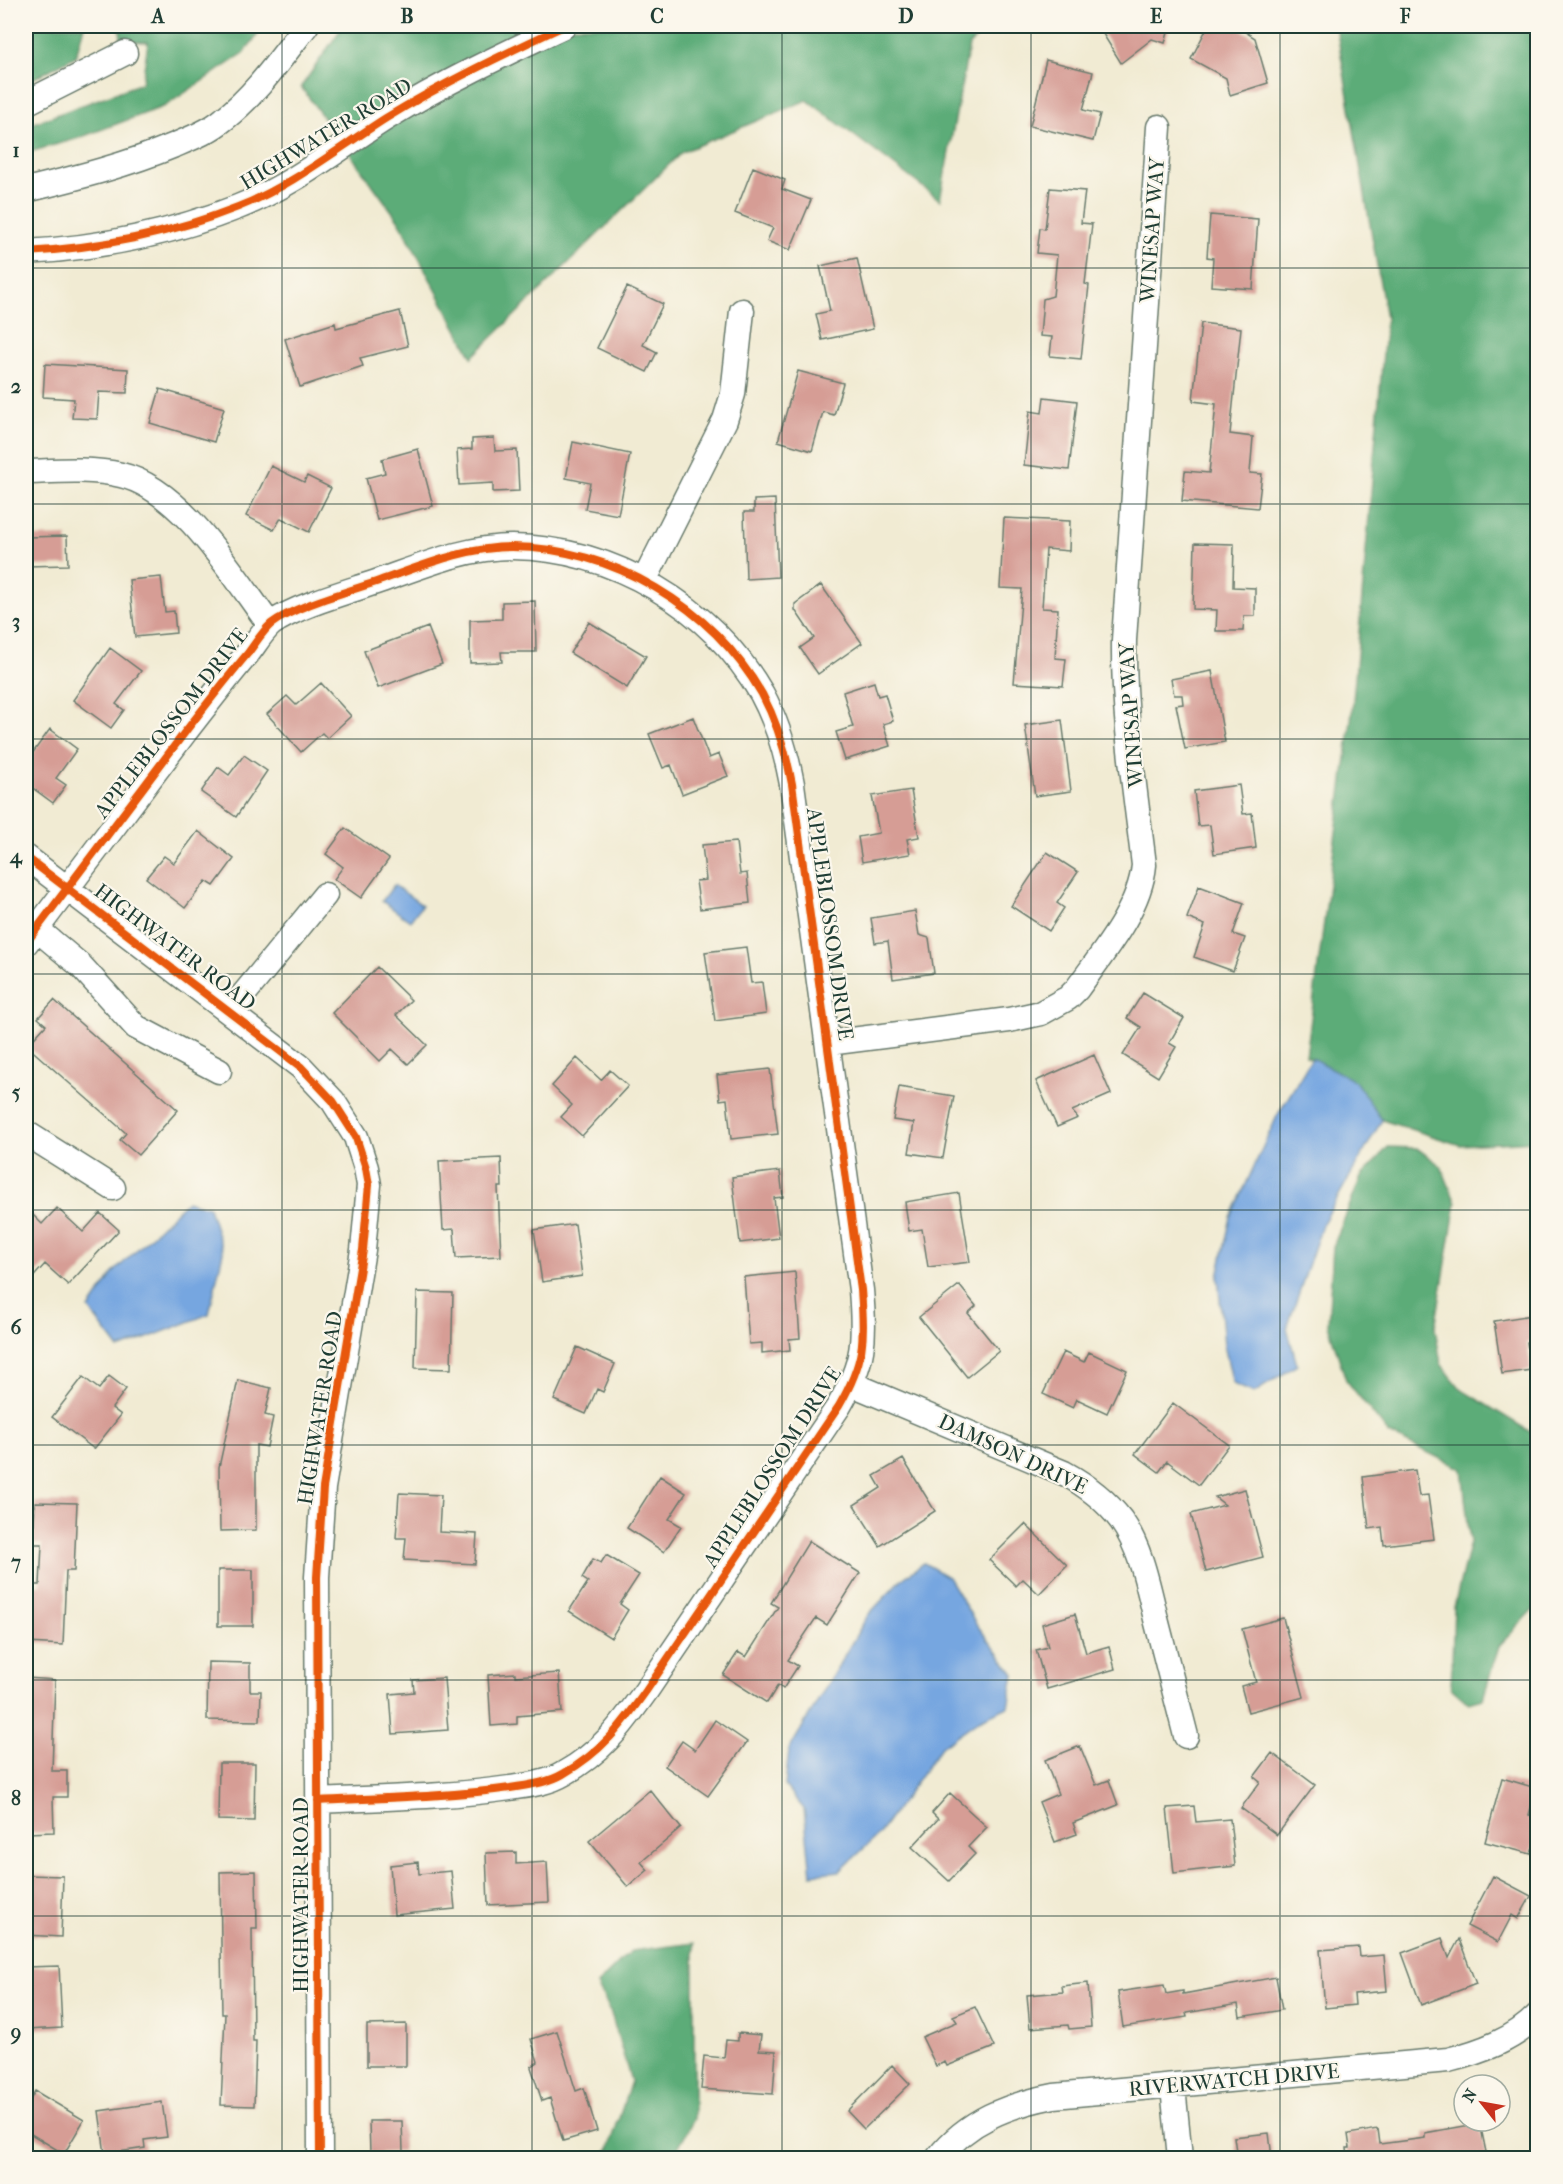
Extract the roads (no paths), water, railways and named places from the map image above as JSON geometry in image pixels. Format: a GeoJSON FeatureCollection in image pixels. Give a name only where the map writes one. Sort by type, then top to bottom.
{"type":"FeatureCollection","features":[{"type":"Feature","properties":{"kind":"street"},"geometry":{"type":"LineString","coordinates":[[26,190],[76,178],[152,154],[197,136],[223,121],[255,92],[306,26]]}},
{"type":"Feature","properties":{"kind":"street","name":"HIGHWATER ROAD"},"geometry":{"type":"LineString","coordinates":[[26,252],[71,250],[119,243],[193,224],[239,207],[279,188],[388,117],[453,80],[564,26]]}},
{"type":"Feature","properties":{"kind":"street"},"geometry":{"type":"LineString","coordinates":[[26,103],[125,53]]}},
{"type":"Feature","properties":{"kind":"street","name":"WINESAP WAY"},"geometry":{"type":"LineString","coordinates":[[828,1043],[1009,1020],[1041,1013],[1068,998],[1077,989],[1131,909],[1143,878],[1144,865],[1126,716],[1124,659],[1159,127]]}},
{"type":"Feature","properties":{"kind":"street"},"geometry":{"type":"LineString","coordinates":[[644,581],[725,420],[733,394],[742,310]]}},
{"type":"Feature","properties":{"kind":"street"},"geometry":{"type":"LineString","coordinates":[[26,472],[82,470],[122,475],[142,483],[178,507],[206,539],[270,625]]}},
{"type":"Feature","properties":{"kind":"street","name":"APPLEBLOSSOM DRIVE"},"geometry":{"type":"LineString","coordinates":[[29,930],[67,889],[215,692],[270,625],[284,616],[321,601],[453,555],[511,547],[562,552],[626,571],[682,604],[714,633],[761,693],[776,724],[792,784],[864,1323],[861,1359],[852,1384],[646,1690],[615,1734],[589,1758],[561,1776],[536,1784],[440,1795],[318,1801]]}},
{"type":"Feature","properties":{"kind":"street","name":"HIGHWATER ROAD"},"geometry":{"type":"LineString","coordinates":[[26,856],[301,1067],[333,1101],[356,1137],[366,1168],[369,1185],[363,1250],[323,1488],[317,1577],[320,2158]]}},
{"type":"Feature","properties":{"kind":"street"},"geometry":{"type":"LineString","coordinates":[[230,1011],[326,895]]}},
{"type":"Feature","properties":{"kind":"street"},"geometry":{"type":"LineString","coordinates":[[29,930],[81,966],[136,1028],[219,1071]]}},
{"type":"Feature","properties":{"kind":"street"},"geometry":{"type":"LineString","coordinates":[[26,1133],[113,1188]]}},
{"type":"Feature","properties":{"kind":"street","name":"DAMSON DRIVE"},"geometry":{"type":"LineString","coordinates":[[852,1384],[1064,1473],[1097,1494],[1120,1520],[1134,1542],[1148,1587],[1186,1736]]}},
{"type":"Feature","properties":{"kind":"street","name":"RIVERWATCH DRIVE"},"geometry":{"type":"LineString","coordinates":[[938,2158],[963,2134],[987,2117],[1011,2106],[1054,2096],[1173,2087],[1266,2076],[1448,2060],[1494,2045],[1515,2034],[1538,2015]]}},
{"type":"Feature","properties":{"kind":"street"},"geometry":{"type":"LineString","coordinates":[[1173,2087],[1180,2158]]}},
{"type":"Feature","properties":{"kind":"water"},"geometry":{"type":"Polygon","coordinates":[[[394,885],[422,905],[410,921],[382,901],[394,885]]]}},
{"type":"Feature","properties":{"kind":"water"},"geometry":{"type":"Polygon","coordinates":[[[1312,1058],[1355,1081],[1382,1120],[1322,1225],[1287,1328],[1297,1365],[1254,1393],[1233,1384],[1224,1345],[1218,1276],[1231,1217],[1277,1116],[1312,1058]]]}},
{"type":"Feature","properties":{"kind":"water"},"geometry":{"type":"Polygon","coordinates":[[[187,1201],[209,1207],[223,1252],[209,1314],[119,1349],[89,1309],[114,1272],[187,1201]]]}},
{"type":"Feature","properties":{"kind":"water"},"geometry":{"type":"Polygon","coordinates":[[[924,1563],[948,1577],[977,1625],[1014,1674],[1008,1707],[979,1720],[941,1747],[879,1834],[840,1871],[811,1874],[804,1809],[785,1786],[789,1750],[868,1615],[901,1580],[924,1563]]]}}]}
